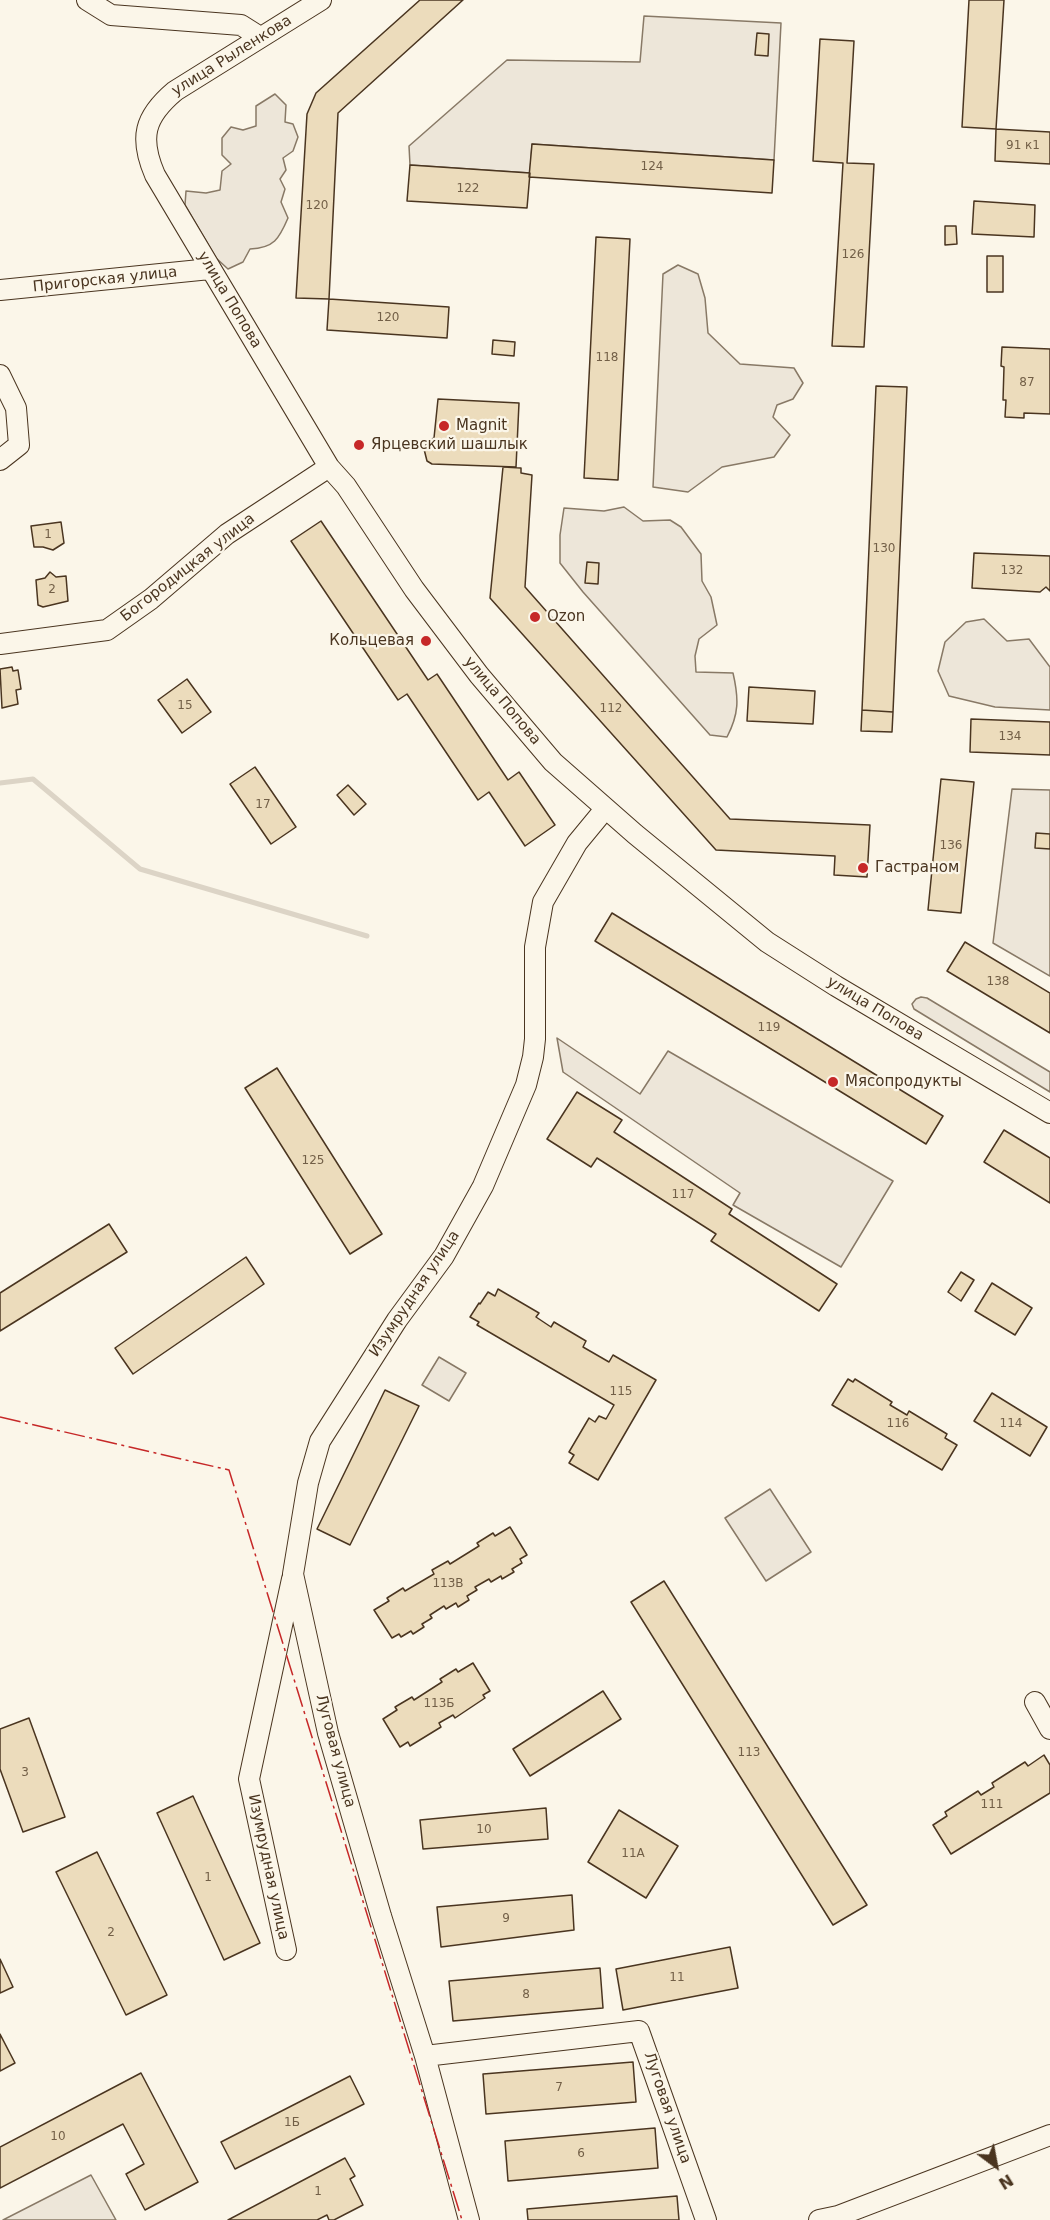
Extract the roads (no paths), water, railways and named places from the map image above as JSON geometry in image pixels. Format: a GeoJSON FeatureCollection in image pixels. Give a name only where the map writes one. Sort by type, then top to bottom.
{"type":"FeatureCollection","features":[{"type":"Feature","properties":{"kind":"street"},"geometry":{"type":"LineString","coordinates":[[87,0],[111,15],[241,25],[260,37]]}},
{"type":"Feature","properties":{"kind":"street","name":"улица Рыленкова"},"geometry":{"type":"LineString","coordinates":[[149,120],[159,104],[175,91],[321,0]]}},
{"type":"Feature","properties":{"kind":"street","name":"улица Попова"},"geometry":{"type":"LineString","coordinates":[[149,120],[146,139],[147,156],[155,175],[329,467],[346,486],[414,589],[479,675],[553,762],[605,809],[768,942],[836,986],[1050,1113]]}},
{"type":"Feature","properties":{"kind":"street","name":"Пригорская улица"},"geometry":{"type":"LineString","coordinates":[[0,290],[210,269]]}},
{"type":"Feature","properties":{"kind":"street"},"geometry":{"type":"LineString","coordinates":[[0,375],[16,408],[19,445],[0,460]]}},
{"type":"Feature","properties":{"kind":"street","name":"Богородицкая улица"},"geometry":{"type":"LineString","coordinates":[[0,644],[107,630],[151,599],[227,534],[329,467]]}},
{"type":"Feature","properties":{"kind":"street","name":"Изумрудная улица"},"geometry":{"type":"LineString","coordinates":[[320,1441],[377,1349],[444,1256],[483,1186],[526,1085],[533,1057],[535,947],[543,902],[577,843],[605,809]]}},
{"type":"Feature","properties":{"kind":"street","name":"Луговая улица"},"geometry":{"type":"LineString","coordinates":[[320,1441],[308,1483],[293,1574],[328,1733],[381,1916],[425,2056],[470,2220]]}},
{"type":"Feature","properties":{"kind":"street","name":"Изумрудная улица"},"geometry":{"type":"LineString","coordinates":[[286,1950],[249,1779],[293,1574]]}},
{"type":"Feature","properties":{"kind":"street"},"geometry":{"type":"LineString","coordinates":[[1035,1702],[1050,1730]]}},
{"type":"Feature","properties":{"kind":"street","name":"Луговая улица"},"geometry":{"type":"LineString","coordinates":[[425,2056],[639,2031],[706,2220]]}},
{"type":"Feature","properties":{"kind":"street"},"geometry":{"type":"LineString","coordinates":[[819,2220],[838,2216],[1050,2135]]}},
{"type":"Feature","properties":{"kind":"waterway"},"geometry":{"type":"LineString","coordinates":[[0,783],[33,779],[140,869],[367,936]]}},
{"type":"Feature","properties":{"kind":"place","name":"Magnit"},"geometry":{"type":"Point","coordinates":[444,426]}},
{"type":"Feature","properties":{"kind":"place","name":"Ярцевский шашлык"},"geometry":{"type":"Point","coordinates":[359,445]}},
{"type":"Feature","properties":{"kind":"place","name":"Ozon"},"geometry":{"type":"Point","coordinates":[535,617]}},
{"type":"Feature","properties":{"kind":"place","name":"Кольцевая"},"geometry":{"type":"Point","coordinates":[426,641]}},
{"type":"Feature","properties":{"kind":"place","name":"Гастраном"},"geometry":{"type":"Point","coordinates":[863,868]}},
{"type":"Feature","properties":{"kind":"place","name":"Мясопродукты"},"geometry":{"type":"Point","coordinates":[833,1082]}}]}
